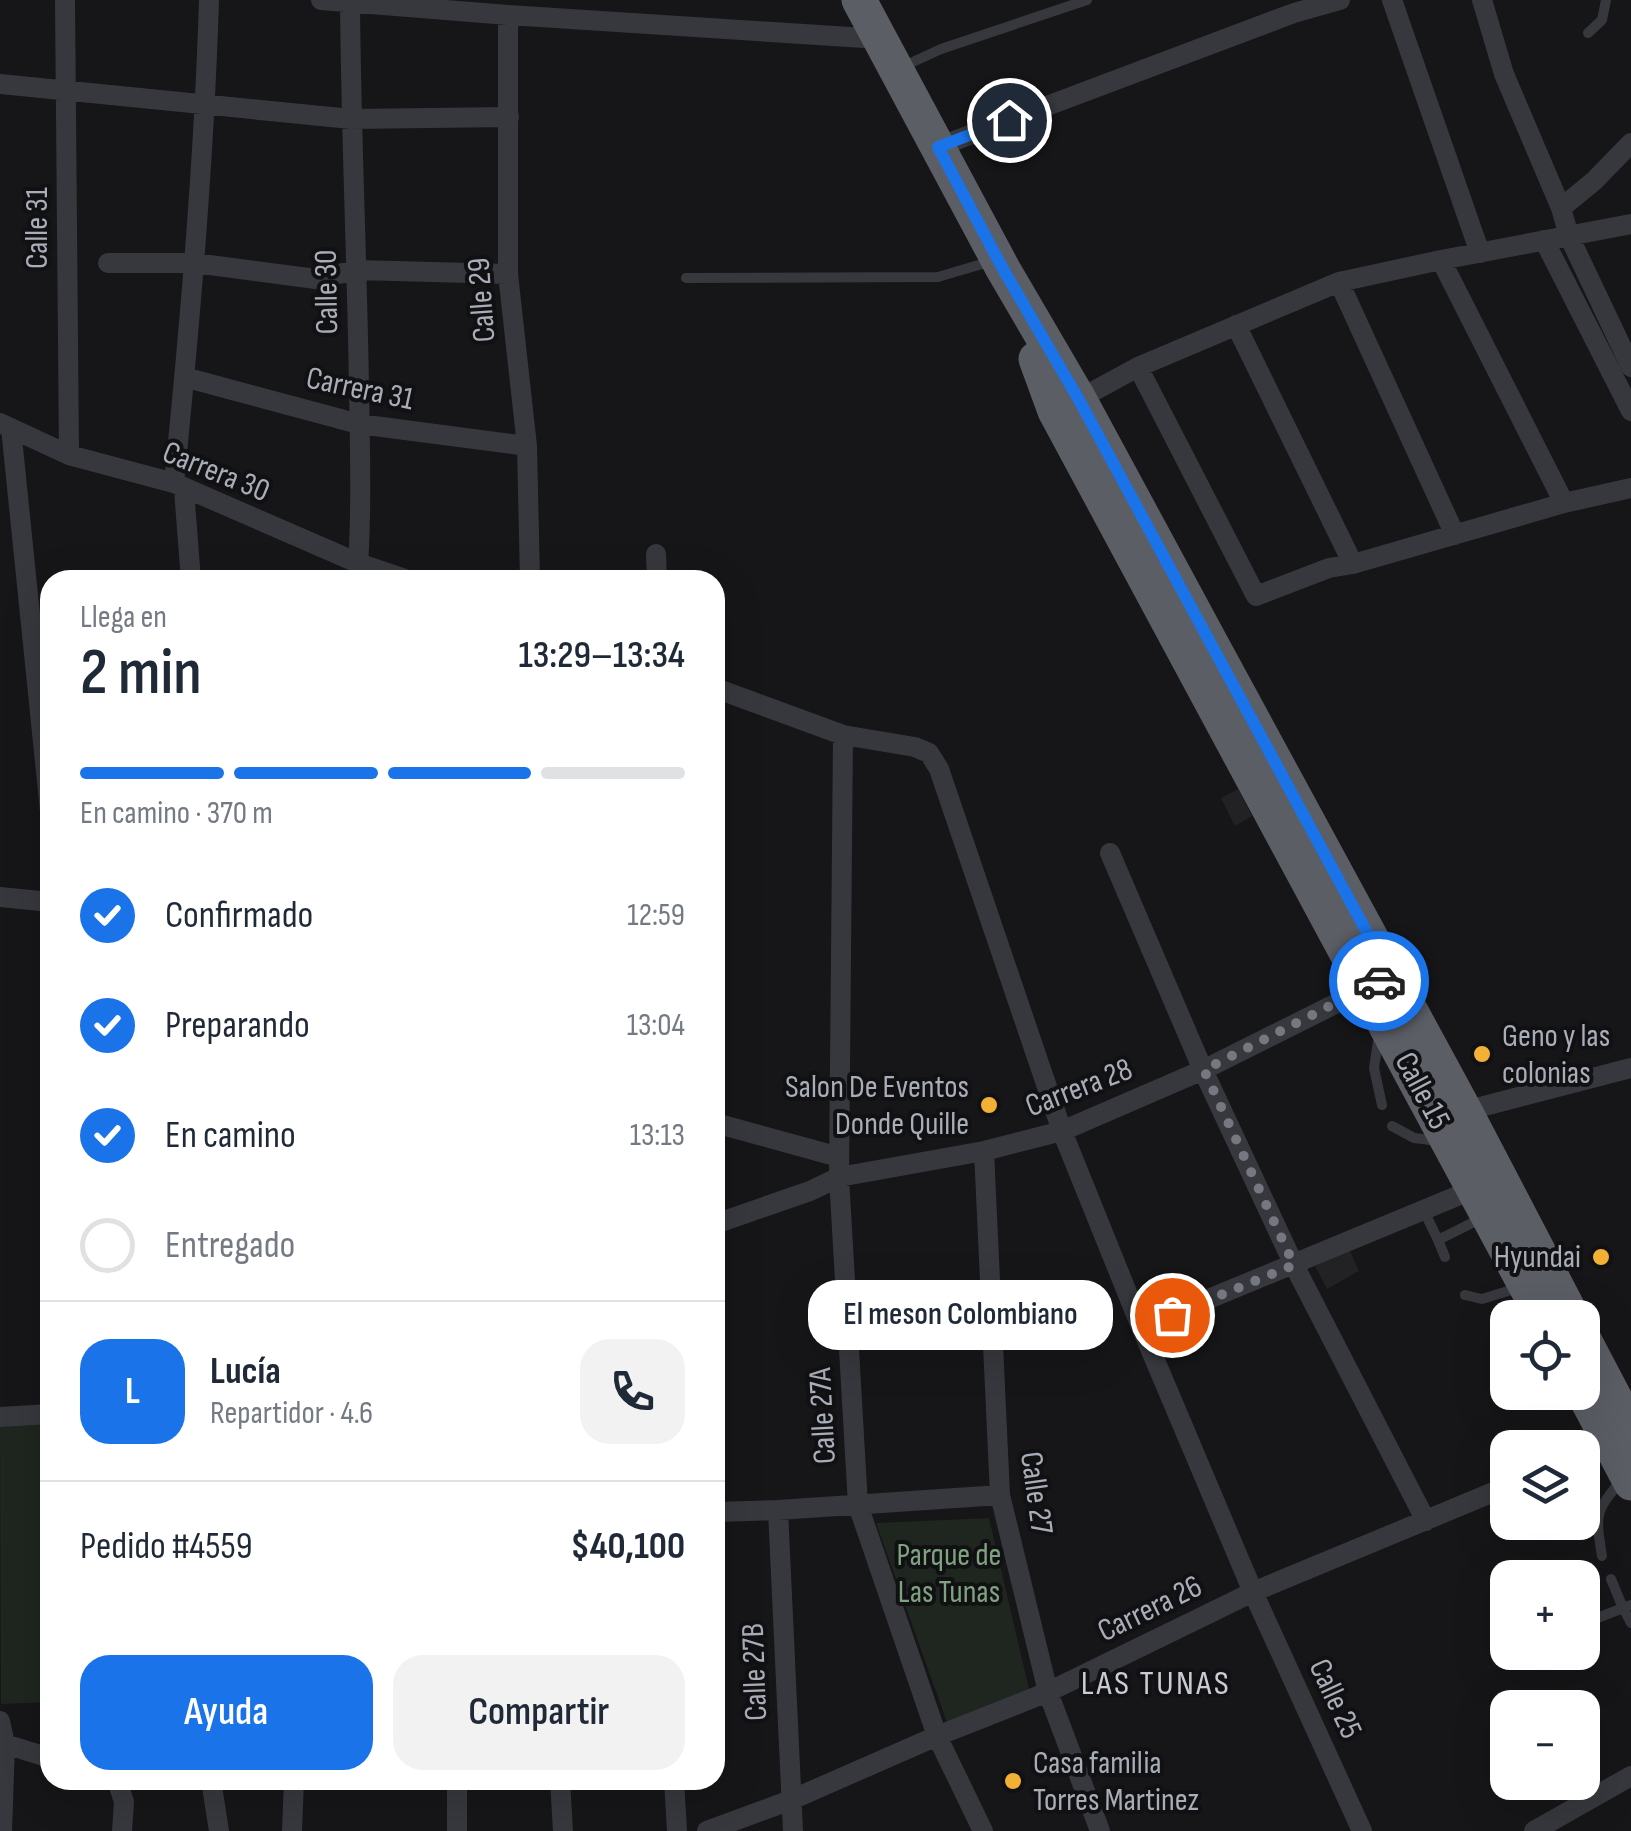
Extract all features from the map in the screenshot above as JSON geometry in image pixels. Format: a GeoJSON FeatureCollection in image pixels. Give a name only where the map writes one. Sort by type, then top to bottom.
{"type":"FeatureCollection","features":[{"type":"Feature","properties":{"kind":"highway","name":"Calle 15"},"geometry":{"type":"LineString","coordinates":[[859,0],[1000,264],[1067,406],[1457,1127],[1487,1194],[1538,1280],[1556,1300]]}},
{"type":"Feature","properties":{"kind":"highway","name":"Calle 15"},"geometry":{"type":"LineString","coordinates":[[1538,1280],[1541,1300]]}},
{"type":"Feature","properties":{"kind":"highway"},"geometry":{"type":"LineString","coordinates":[[1600,1397],[1630,1476]]}},
{"type":"Feature","properties":{"kind":"highway"},"geometry":{"type":"LineString","coordinates":[[1596,1410],[1610,1431]]}},
{"type":"Feature","properties":{"kind":"street","name":"Calle 31"},"geometry":{"type":"LineString","coordinates":[[65,0],[69,455]]}},
{"type":"Feature","properties":{"kind":"street"},"geometry":{"type":"LineString","coordinates":[[189,570],[179,486],[210,0]]}},
{"type":"Feature","properties":{"kind":"street"},"geometry":{"type":"LineString","coordinates":[[322,0],[888,54]]}},
{"type":"Feature","properties":{"kind":"street"},"geometry":{"type":"LineString","coordinates":[[938,147],[1291,6],[1340,0]]}},
{"type":"Feature","properties":{"kind":"street"},"geometry":{"type":"LineString","coordinates":[[1392,0],[1480,252]]}},
{"type":"Feature","properties":{"kind":"street"},"geometry":{"type":"LineString","coordinates":[[1482,0],[1504,74],[1561,208],[1569,236],[1631,366]]}},
{"type":"Feature","properties":{"kind":"street","name":"Calle 30"},"geometry":{"type":"LineString","coordinates":[[350,3],[357,270],[358,570]]}},
{"type":"Feature","properties":{"kind":"street","name":"Calle 29"},"geometry":{"type":"LineString","coordinates":[[508,15],[508,274],[527,446],[530,570]]}},
{"type":"Feature","properties":{"kind":"street"},"geometry":{"type":"LineString","coordinates":[[0,84],[351,119],[509,117]]}},
{"type":"Feature","properties":{"kind":"street"},"geometry":{"type":"LineString","coordinates":[[1561,208],[1631,143]]}},
{"type":"Feature","properties":{"kind":"street"},"geometry":{"type":"LineString","coordinates":[[1067,406],[1138,367],[1339,282],[1631,224]]}},
{"type":"Feature","properties":{"kind":"street"},"geometry":{"type":"LineString","coordinates":[[1544,240],[1631,411]]}},
{"type":"Feature","properties":{"kind":"street"},"geometry":{"type":"LineString","coordinates":[[1441,260],[1564,503]]}},
{"type":"Feature","properties":{"kind":"street"},"geometry":{"type":"LineString","coordinates":[[108,263],[195,263],[316,279],[357,270],[508,274]]}},
{"type":"Feature","properties":{"kind":"street"},"geometry":{"type":"LineString","coordinates":[[1339,282],[1456,535]]}},
{"type":"Feature","properties":{"kind":"street"},"geometry":{"type":"LineString","coordinates":[[1236,325],[1353,564]]}},
{"type":"Feature","properties":{"kind":"street"},"geometry":{"type":"LineString","coordinates":[[1138,367],[1256,596],[1329,568],[1631,488]]}},
{"type":"Feature","properties":{"kind":"street","name":"Carrera 31"},"geometry":{"type":"LineString","coordinates":[[184,377],[359,424],[527,446]]}},
{"type":"Feature","properties":{"kind":"street"},"geometry":{"type":"LineString","coordinates":[[6,425],[40,723]]}},
{"type":"Feature","properties":{"kind":"street","name":"Carrera 30"},"geometry":{"type":"LineString","coordinates":[[6,425],[69,455],[179,486],[354,570]]}},
{"type":"Feature","properties":{"kind":"street"},"geometry":{"type":"LineString","coordinates":[[656,554],[657,570]]}},
{"type":"Feature","properties":{"kind":"street"},"geometry":{"type":"LineString","coordinates":[[725,692],[843,735]]}},
{"type":"Feature","properties":{"kind":"street","name":"Calle 25"},"geometry":{"type":"LineString","coordinates":[[843,735],[915,747],[929,753],[939,769],[1062,1131],[1252,1592],[1362,1831]]}},
{"type":"Feature","properties":{"kind":"street","name":"Calle 27A"},"geometry":{"type":"LineString","coordinates":[[843,735],[839,1167],[858,1505],[937,1736],[983,1831]]}},
{"type":"Feature","properties":{"kind":"street"},"geometry":{"type":"LineString","coordinates":[[1110,852],[1294,1265],[1426,1521]]}},
{"type":"Feature","properties":{"kind":"street"},"geometry":{"type":"LineString","coordinates":[[0,897],[40,901]]}},
{"type":"Feature","properties":{"kind":"street","name":"Carrera 28"},"geometry":{"type":"LineString","coordinates":[[725,1221],[810,1191],[839,1167],[984,1151],[1062,1131],[1386,995]]}},
{"type":"Feature","properties":{"kind":"street"},"geometry":{"type":"LineString","coordinates":[[1457,1127],[1631,1068]]}},
{"type":"Feature","properties":{"kind":"street"},"geometry":{"type":"LineString","coordinates":[[725,1127],[839,1167]]}},
{"type":"Feature","properties":{"kind":"street","name":"Calle 27"},"geometry":{"type":"LineString","coordinates":[[984,1151],[1000,1496],[1048,1692],[1100,1831]]}},
{"type":"Feature","properties":{"kind":"street"},"geometry":{"type":"LineString","coordinates":[[1141,1327],[1424,1211],[1487,1194]]}},
{"type":"Feature","properties":{"kind":"street"},"geometry":{"type":"LineString","coordinates":[[0,1417],[40,1415]]}},
{"type":"Feature","properties":{"kind":"street","name":"Carrera 26"},"geometry":{"type":"LineString","coordinates":[[707,1831],[791,1800],[1048,1692],[1252,1592],[1490,1494]]}},
{"type":"Feature","properties":{"kind":"street"},"geometry":{"type":"LineString","coordinates":[[725,1512],[1000,1496]]}},
{"type":"Feature","properties":{"kind":"street","name":"Calle 27B"},"geometry":{"type":"LineString","coordinates":[[778,1510],[793,1831]]}},
{"type":"Feature","properties":{"kind":"street"},"geometry":{"type":"LineString","coordinates":[[0,1721],[6,1744],[2,1831]]}},
{"type":"Feature","properties":{"kind":"street"},"geometry":{"type":"LineString","coordinates":[[6,1744],[40,1755]]}},
{"type":"Feature","properties":{"kind":"street"},"geometry":{"type":"LineString","coordinates":[[1534,1831],[1631,1776]]}},
{"type":"Feature","properties":{"kind":"street"},"geometry":{"type":"LineString","coordinates":[[121,1790],[122,1831]]}},
{"type":"Feature","properties":{"kind":"street"},"geometry":{"type":"LineString","coordinates":[[212,1790],[218,1831]]}},
{"type":"Feature","properties":{"kind":"street"},"geometry":{"type":"LineString","coordinates":[[292,1831],[294,1790]]}},
{"type":"Feature","properties":{"kind":"street"},"geometry":{"type":"LineString","coordinates":[[457,1790],[457,1831]]}},
{"type":"Feature","properties":{"kind":"street"},"geometry":{"type":"LineString","coordinates":[[561,1790],[563,1831]]}},
{"type":"Feature","properties":{"kind":"street"},"geometry":{"type":"LineString","coordinates":[[675,1790],[677,1831]]}},
{"type":"Feature","properties":{"kind":"lane"},"geometry":{"type":"LineString","coordinates":[[888,54],[942,49],[1087,0]]}},
{"type":"Feature","properties":{"kind":"lane"},"geometry":{"type":"LineString","coordinates":[[1588,33],[1602,20],[1606,0]]}},
{"type":"Feature","properties":{"kind":"lane"},"geometry":{"type":"LineString","coordinates":[[686,278],[938,277],[1000,264]]}},
{"type":"Feature","properties":{"kind":"lane"},"geometry":{"type":"LineString","coordinates":[[1382,1104],[1374,1068],[1386,995]]}},
{"type":"Feature","properties":{"kind":"lane"},"geometry":{"type":"LineString","coordinates":[[1392,1126],[1414,1138],[1457,1127]]}},
{"type":"Feature","properties":{"kind":"lane"},"geometry":{"type":"LineString","coordinates":[[1438,1240],[1487,1194]]}},
{"type":"Feature","properties":{"kind":"lane"},"geometry":{"type":"LineString","coordinates":[[1424,1211],[1445,1257]]}},
{"type":"Feature","properties":{"kind":"lane"},"geometry":{"type":"LineString","coordinates":[[1464,1295],[1482,1299],[1538,1280]]}},
{"type":"Feature","properties":{"kind":"lane"},"geometry":{"type":"LineString","coordinates":[[1602,1556],[1596,1519],[1605,1500],[1630,1476]]}},
{"type":"Feature","properties":{"kind":"lane"},"geometry":{"type":"LineString","coordinates":[[1611,1579],[1627,1607],[1631,1624]]}},
{"type":"Feature","properties":{"kind":"lane"},"geometry":{"type":"LineString","coordinates":[[1600,1617],[1627,1607]]}},
{"type":"Feature","properties":{"kind":"shaded area"},"geometry":{"type":"Polygon","coordinates":[[[1238,789],[1252,816],[1235,826],[1221,798],[1238,789]]]}},
{"type":"Feature","properties":{"kind":"shaded area"},"geometry":{"type":"Polygon","coordinates":[[[1349,1249],[1359,1271],[1327,1289],[1315,1266],[1349,1249]]]}},
{"type":"Feature","properties":{"kind":"green space"},"geometry":{"type":"Polygon","coordinates":[[[40,1422],[40,1702],[1,1704],[0,1427],[40,1422]]]}},
{"type":"Feature","properties":{"kind":"green space","name":"Parque de Las Tunas"},"geometry":{"type":"Polygon","coordinates":[[[989,1518],[1029,1689],[949,1728],[876,1523],[989,1518]]]}},
{"type":"Feature","properties":{"kind":"way so far"},"geometry":{"type":"LineString","coordinates":[[1172,1315],[1294,1265],[1204,1070],[1379,981]]}},
{"type":"Feature","properties":{"kind":"place","name":"Geno y las colonias"},"geometry":{"type":"Point","coordinates":[1482,1054]}},
{"type":"Feature","properties":{"kind":"place","name":"Salon De Eventos Donde Quille"},"geometry":{"type":"Point","coordinates":[989,1105]}},
{"type":"Feature","properties":{"kind":"place","name":"Hyundai"},"geometry":{"type":"Point","coordinates":[1601,1257]}},
{"type":"Feature","properties":{"kind":"place","name":"El meson Colombiano"},"geometry":{"type":"Point","coordinates":[1172,1315]}},
{"type":"Feature","properties":{"kind":"place","name":"Casa familia Torres Martinez"},"geometry":{"type":"Point","coordinates":[1013,1781]}},
{"type":"Feature","properties":{"kind":"district","name":"LAS TUNAS"},"geometry":{"type":"Point","coordinates":[1156,1683]}},
{"type":"Feature","properties":{"kind":"route"},"geometry":{"type":"LineString","coordinates":[[1009,120],[938,147],[1390,975],[1379,981]]}}]}
